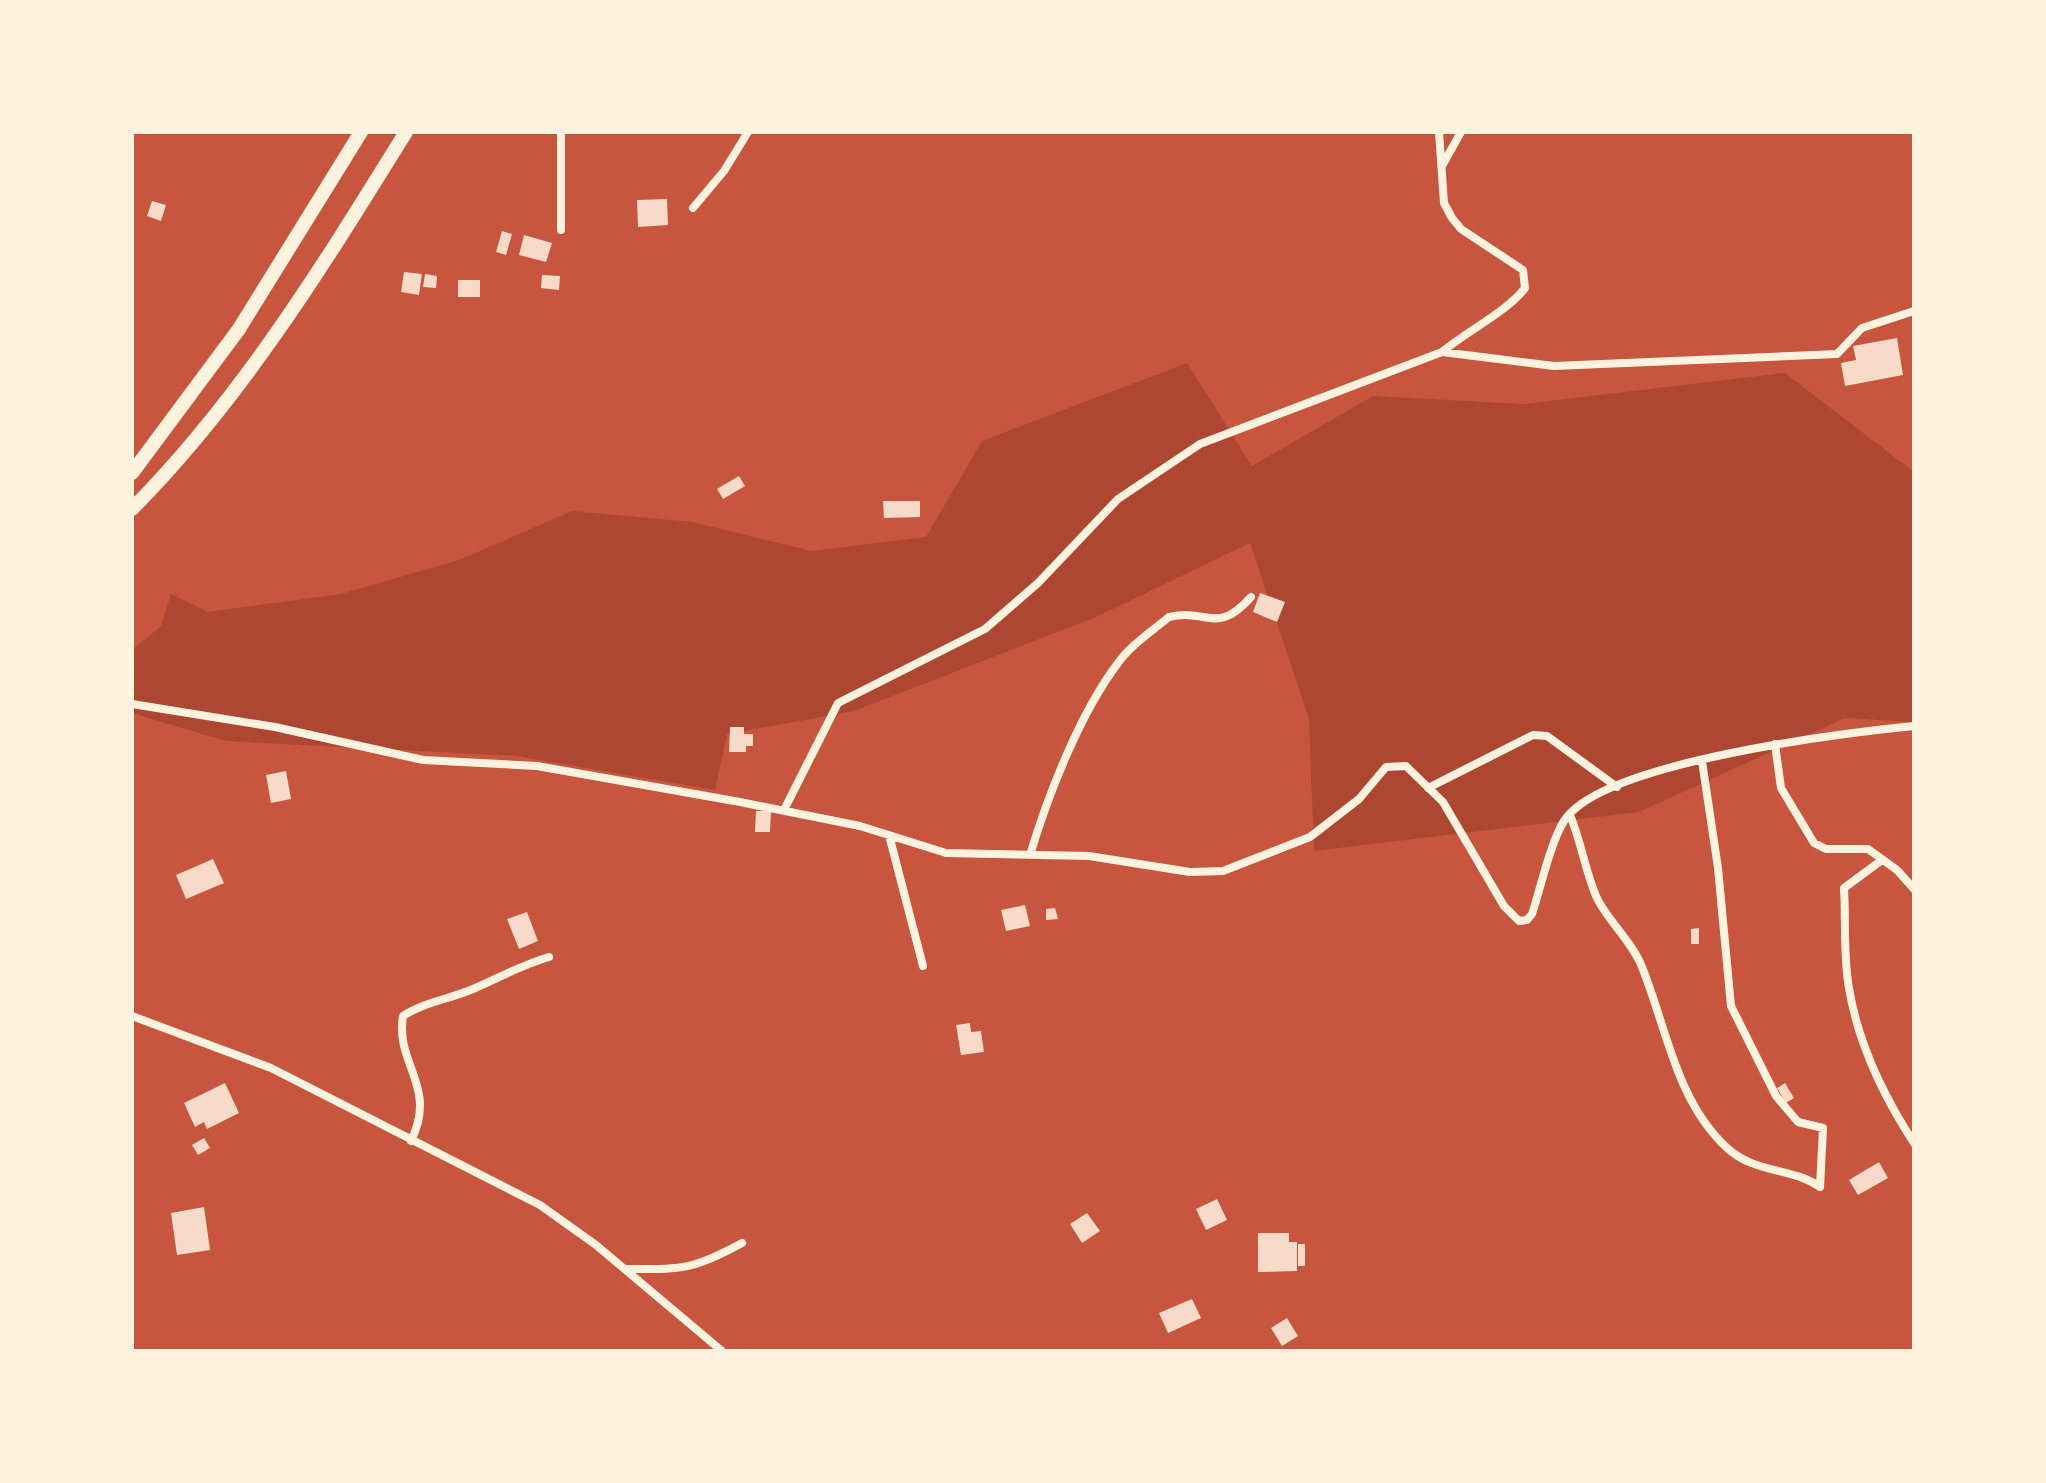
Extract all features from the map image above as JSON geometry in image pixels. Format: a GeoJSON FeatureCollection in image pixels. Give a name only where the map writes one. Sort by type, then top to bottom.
{"type":"FeatureCollection","features":[{"type":"Feature","properties":{"kind":"main road"},"geometry":{"type":"LineString","coordinates":[[132,473],[239,329],[361,132]]}},
{"type":"Feature","properties":{"kind":"main road"},"geometry":{"type":"LineString","coordinates":[[132,509],[175,465],[232,395],[323,265],[406,132]]}},
{"type":"Feature","properties":{"kind":"street"},"geometry":{"type":"LineString","coordinates":[[561,132],[561,230]]}},
{"type":"Feature","properties":{"kind":"street"},"geometry":{"type":"LineString","coordinates":[[693,208],[724,171],[748,132]]}},
{"type":"Feature","properties":{"kind":"street"},"geometry":{"type":"LineString","coordinates":[[784,810],[838,703],[985,629],[1038,583],[1118,499],[1200,444],[1442,352],[1470,328],[1519,297],[1525,288],[1523,270],[1461,229],[1444,203],[1439,132]]}},
{"type":"Feature","properties":{"kind":"street"},"geometry":{"type":"LineString","coordinates":[[1442,166],[1461,132]]}},
{"type":"Feature","properties":{"kind":"street"},"geometry":{"type":"LineString","coordinates":[[1442,352],[1554,366],[1837,354],[1862,328],[1914,311]]}},
{"type":"Feature","properties":{"kind":"street"},"geometry":{"type":"LineString","coordinates":[[1030,855],[1045,807],[1073,742],[1118,662],[1169,617],[1224,619],[1236,614],[1251,597]]}},
{"type":"Feature","properties":{"kind":"street"},"geometry":{"type":"LineString","coordinates":[[132,704],[275,727],[423,760],[537,766],[784,810],[889,835],[946,853],[1089,856],[1190,872],[1223,871],[1310,837],[1359,799],[1386,767],[1406,766],[1443,802],[1504,906],[1519,921],[1527,920],[1532,914],[1564,821],[1588,798],[1654,772],[1775,744],[1914,726]]}},
{"type":"Feature","properties":{"kind":"street"},"geometry":{"type":"LineString","coordinates":[[1428,788],[1533,735],[1547,736],[1617,787]]}},
{"type":"Feature","properties":{"kind":"street"},"geometry":{"type":"LineString","coordinates":[[1775,744],[1781,788],[1814,843],[1826,849],[1868,849],[1914,889]]}},
{"type":"Feature","properties":{"kind":"street"},"geometry":{"type":"LineString","coordinates":[[1570,815],[1597,898],[1641,964],[1681,1082],[1704,1121],[1727,1149],[1759,1169],[1806,1177],[1820,1187],[1823,1128],[1798,1122],[1776,1096],[1731,1006],[1718,868],[1702,761]]}},
{"type":"Feature","properties":{"kind":"street"},"geometry":{"type":"LineString","coordinates":[[889,835],[923,966]]}},
{"type":"Feature","properties":{"kind":"street"},"geometry":{"type":"LineString","coordinates":[[1882,860],[1844,889],[1849,989],[1866,1050],[1895,1114],[1914,1143]]}},
{"type":"Feature","properties":{"kind":"street"},"geometry":{"type":"LineString","coordinates":[[411,1141],[422,1116],[405,1048],[403,1016],[416,1007],[473,989],[511,968],[549,957]]}},
{"type":"Feature","properties":{"kind":"street"},"geometry":{"type":"LineString","coordinates":[[132,1016],[247,1057],[540,1205],[624,1269],[722,1351]]}},
{"type":"Feature","properties":{"kind":"street"},"geometry":{"type":"LineString","coordinates":[[624,1269],[681,1270],[709,1261],[742,1243]]}},
{"type":"Feature","properties":{"kind":"shaded area"},"geometry":{"type":"Polygon","coordinates":[[[1187,363],[1252,466],[1373,396],[1524,404],[1785,373],[1914,472],[1914,722],[1845,718],[1639,812],[1314,851],[1309,719],[1250,543],[1096,617],[854,711],[727,734],[715,790],[516,756],[226,741],[132,713],[132,650],[161,626],[171,594],[208,612],[341,594],[459,560],[572,511],[692,522],[811,551],[926,537],[982,441],[1187,363]]]}},
{"type":"Feature","properties":{"kind":"building"},"geometry":{"type":"Polygon","coordinates":[[[667,199],[668,225],[638,227],[637,200],[667,199]]]}},
{"type":"Feature","properties":{"kind":"building"},"geometry":{"type":"Polygon","coordinates":[[[152,201],[166,205],[161,221],[147,216],[152,201]]]}},
{"type":"Feature","properties":{"kind":"building"},"geometry":{"type":"Polygon","coordinates":[[[502,231],[512,234],[506,255],[496,252],[502,231]]]}},
{"type":"Feature","properties":{"kind":"building"},"geometry":{"type":"Polygon","coordinates":[[[524,235],[552,243],[546,262],[519,255],[524,235]]]}},
{"type":"Feature","properties":{"kind":"building"},"geometry":{"type":"Polygon","coordinates":[[[404,272],[422,274],[419,295],[401,292],[404,272]]]}},
{"type":"Feature","properties":{"kind":"building"},"geometry":{"type":"Polygon","coordinates":[[[425,274],[437,276],[436,288],[423,287],[425,274]]]}},
{"type":"Feature","properties":{"kind":"building"},"geometry":{"type":"Polygon","coordinates":[[[542,275],[560,276],[559,290],[541,288],[542,275]]]}},
{"type":"Feature","properties":{"kind":"building"},"geometry":{"type":"Polygon","coordinates":[[[458,280],[480,280],[480,297],[458,297],[458,280]]]}},
{"type":"Feature","properties":{"kind":"building"},"geometry":{"type":"Polygon","coordinates":[[[1897,338],[1903,375],[1845,386],[1841,363],[1856,360],[1853,346],[1897,338]]]}},
{"type":"Feature","properties":{"kind":"building"},"geometry":{"type":"Polygon","coordinates":[[[739,476],[745,486],[723,499],[717,489],[739,476]]]}},
{"type":"Feature","properties":{"kind":"building"},"geometry":{"type":"Polygon","coordinates":[[[883,501],[920,501],[920,517],[884,518],[883,501]]]}},
{"type":"Feature","properties":{"kind":"building"},"geometry":{"type":"Polygon","coordinates":[[[1260,593],[1285,602],[1277,622],[1253,612],[1260,593]]]}},
{"type":"Feature","properties":{"kind":"building"},"geometry":{"type":"Polygon","coordinates":[[[730,727],[744,727],[744,734],[753,734],[753,746],[746,746],[746,752],[729,752],[730,727]]]}},
{"type":"Feature","properties":{"kind":"building"},"geometry":{"type":"Polygon","coordinates":[[[286,771],[291,799],[271,803],[266,775],[286,771]]]}},
{"type":"Feature","properties":{"kind":"building"},"geometry":{"type":"Polygon","coordinates":[[[756,811],[771,811],[770,832],[755,832],[756,811]]]}},
{"type":"Feature","properties":{"kind":"building"},"geometry":{"type":"Polygon","coordinates":[[[213,859],[224,883],[186,899],[176,875],[213,859]]]}},
{"type":"Feature","properties":{"kind":"building"},"geometry":{"type":"Polygon","coordinates":[[[1025,905],[1030,926],[1006,931],[1001,910],[1025,905]]]}},
{"type":"Feature","properties":{"kind":"building"},"geometry":{"type":"Polygon","coordinates":[[[1055,908],[1058,919],[1046,920],[1046,909],[1055,908]]]}},
{"type":"Feature","properties":{"kind":"building"},"geometry":{"type":"Polygon","coordinates":[[[527,912],[538,941],[519,949],[507,919],[527,912]]]}},
{"type":"Feature","properties":{"kind":"building"},"geometry":{"type":"Polygon","coordinates":[[[1699,928],[1699,944],[1691,944],[1691,929],[1699,928]]]}},
{"type":"Feature","properties":{"kind":"building"},"geometry":{"type":"Polygon","coordinates":[[[970,1023],[971,1032],[981,1031],[984,1052],[961,1055],[956,1025],[970,1023]]]}},
{"type":"Feature","properties":{"kind":"building"},"geometry":{"type":"Polygon","coordinates":[[[225,1083],[239,1113],[207,1129],[204,1122],[195,1127],[184,1103],[225,1083]]]}},
{"type":"Feature","properties":{"kind":"building"},"geometry":{"type":"Polygon","coordinates":[[[1785,1083],[1794,1098],[1786,1103],[1777,1088],[1785,1083]]]}},
{"type":"Feature","properties":{"kind":"building"},"geometry":{"type":"Polygon","coordinates":[[[204,1138],[210,1148],[198,1155],[192,1145],[204,1138]]]}},
{"type":"Feature","properties":{"kind":"building"},"geometry":{"type":"Polygon","coordinates":[[[1879,1162],[1888,1178],[1858,1195],[1849,1180],[1879,1162]]]}},
{"type":"Feature","properties":{"kind":"building"},"geometry":{"type":"Polygon","coordinates":[[[1217,1199],[1227,1220],[1206,1230],[1196,1209],[1217,1199]]]}},
{"type":"Feature","properties":{"kind":"building"},"geometry":{"type":"Polygon","coordinates":[[[204,1207],[210,1250],[177,1255],[171,1213],[204,1207]]]}},
{"type":"Feature","properties":{"kind":"building"},"geometry":{"type":"Polygon","coordinates":[[[1087,1213],[1100,1231],[1082,1243],[1070,1224],[1087,1213]]]}},
{"type":"Feature","properties":{"kind":"building"},"geometry":{"type":"Polygon","coordinates":[[[1258,1233],[1289,1233],[1289,1242],[1297,1242],[1297,1271],[1258,1272],[1258,1233]]]}},
{"type":"Feature","properties":{"kind":"building"},"geometry":{"type":"Polygon","coordinates":[[[1298,1244],[1305,1244],[1305,1266],[1298,1266],[1298,1244]]]}},
{"type":"Feature","properties":{"kind":"building"},"geometry":{"type":"Polygon","coordinates":[[[1192,1299],[1201,1318],[1168,1333],[1159,1313],[1192,1299]]]}},
{"type":"Feature","properties":{"kind":"building"},"geometry":{"type":"Polygon","coordinates":[[[1287,1318],[1298,1336],[1282,1346],[1271,1328],[1287,1318]]]}}]}
